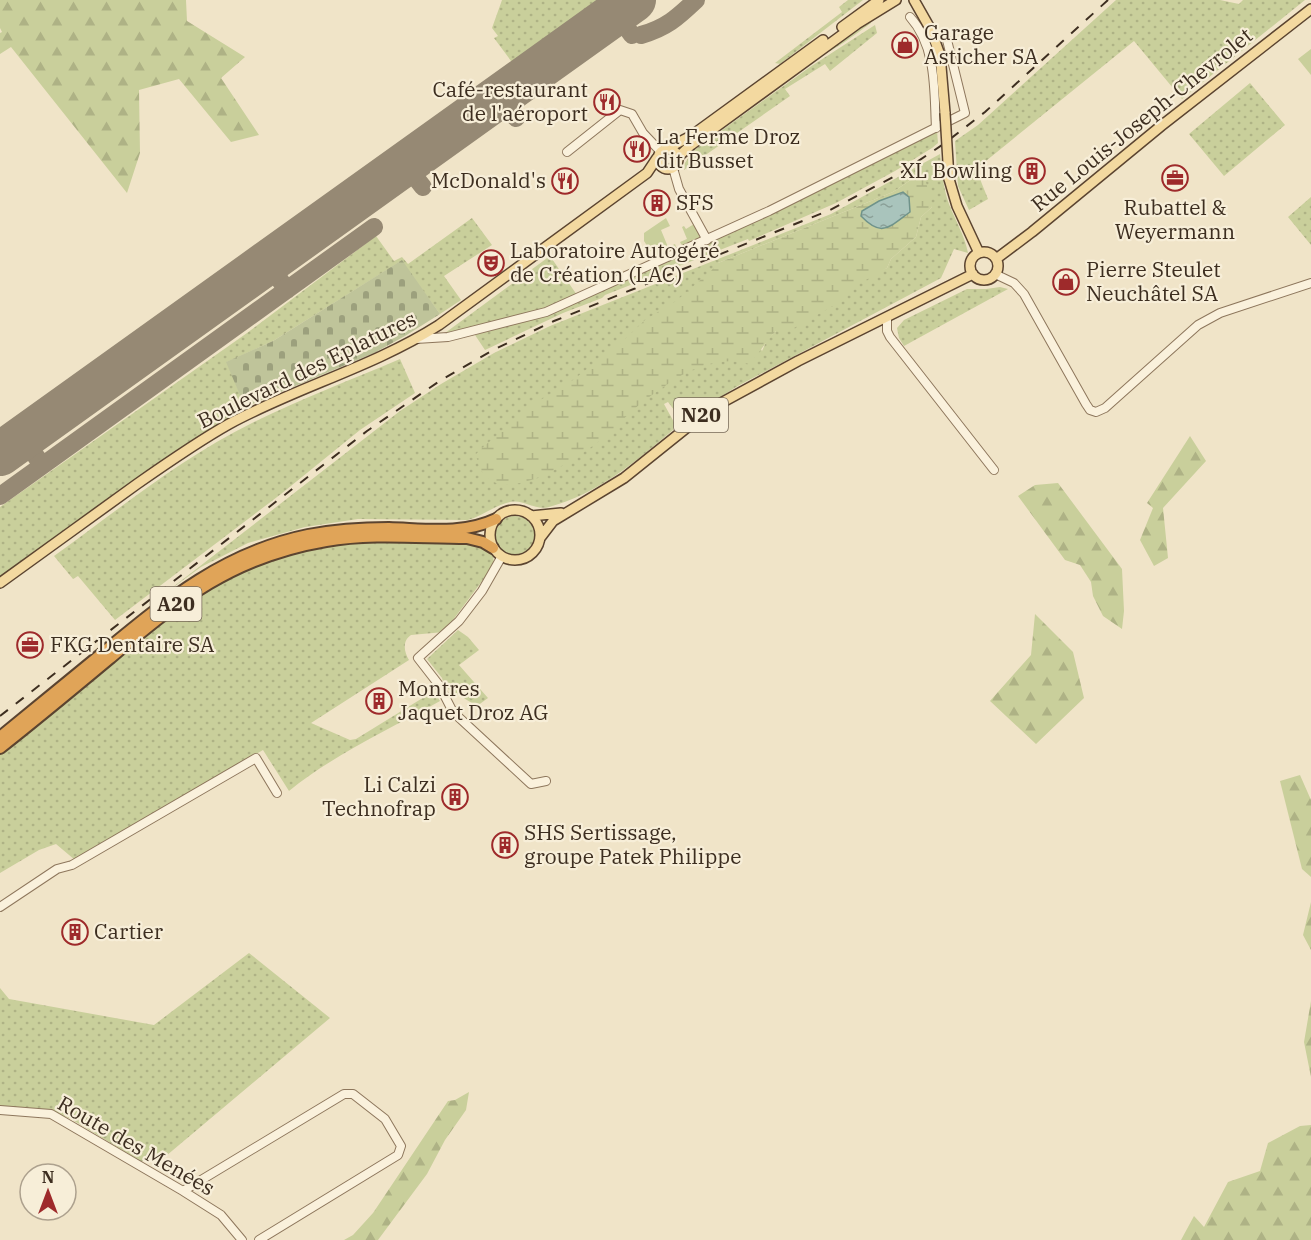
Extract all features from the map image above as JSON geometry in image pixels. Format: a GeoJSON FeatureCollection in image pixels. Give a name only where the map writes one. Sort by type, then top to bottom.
{"type":"FeatureCollection","features":[{"type":"Feature","properties":{"kind":"highway","name":"A20"},"geometry":{"type":"LineString","coordinates":[[0,737],[158,607],[196,580],[235,559],[273,544],[326,532],[367,528],[467,529],[496,519]]}},
{"type":"Feature","properties":{"kind":"highway","name":"A20"},"geometry":{"type":"LineString","coordinates":[[0,748],[182,600],[221,576],[258,559],[305,545],[366,537],[474,539],[494,548]]}},
{"type":"Feature","properties":{"kind":"main road","name":"Boulevard des Eplatures"},"geometry":{"type":"LineString","coordinates":[[0,583],[168,463],[231,423],[359,367],[439,325],[647,173],[662,153],[729,109],[879,0]]}},
{"type":"Feature","properties":{"kind":"main road"},"geometry":{"type":"LineString","coordinates":[[678,157],[674,150],[662,153],[659,164],[668,168],[678,162],[678,157],[691,145],[841,36],[882,7],[896,0]]}},
{"type":"Feature","properties":{"kind":"main road"},"geometry":{"type":"LineString","coordinates":[[902,0],[911,0],[933,34],[943,73],[949,179],[957,206],[979,253]]}},
{"type":"Feature","properties":{"kind":"main road","name":"Rue Louis-Joseph-Chevrolet"},"geometry":{"type":"LineString","coordinates":[[996,259],[1311,9]]}},
{"type":"Feature","properties":{"kind":"main road","name":"Boulevard des Eplatures"},"geometry":{"type":"LineString","coordinates":[[647,173],[668,168]]}},
{"type":"Feature","properties":{"kind":"main road"},"geometry":{"type":"LineString","coordinates":[[973,274],[971,262],[979,253],[988,253],[996,259],[998,265],[995,274]]}},
{"type":"Feature","properties":{"kind":"main road","name":"N20"},"geometry":{"type":"LineString","coordinates":[[502,556],[514,560],[526,557],[535,549],[553,521],[624,478],[715,406],[837,341],[973,274],[978,279],[986,280],[995,274]]}},
{"type":"Feature","properties":{"kind":"main road","name":"N20"},"geometry":{"type":"LineString","coordinates":[[496,519],[510,511],[521,511],[531,516],[566,512]]}},
{"type":"Feature","properties":{"kind":"main road"},"geometry":{"type":"LineString","coordinates":[[531,516],[538,526],[540,538]]}},
{"type":"Feature","properties":{"kind":"main road"},"geometry":{"type":"LineString","coordinates":[[496,519],[490,536],[494,548],[502,556]]}},
{"type":"Feature","properties":{"kind":"street"},"geometry":{"type":"LineString","coordinates":[[910,17],[921,33],[932,65],[936,128]]}},
{"type":"Feature","properties":{"kind":"street"},"geometry":{"type":"LineString","coordinates":[[416,339],[448,337],[546,312],[707,240],[965,113],[947,40]]}},
{"type":"Feature","properties":{"kind":"street"},"geometry":{"type":"LineString","coordinates":[[567,152],[620,110],[624,110],[632,114],[643,133],[662,153]]}},
{"type":"Feature","properties":{"kind":"street"},"geometry":{"type":"LineString","coordinates":[[668,168],[707,240]]}},
{"type":"Feature","properties":{"kind":"street"},"geometry":{"type":"LineString","coordinates":[[995,274],[1014,284],[1024,294],[1092,411],[1103,410],[1198,325],[1220,312],[1311,283]]}},
{"type":"Feature","properties":{"kind":"street"},"geometry":{"type":"LineString","coordinates":[[887,318],[887,331],[890,337],[994,470]]}},
{"type":"Feature","properties":{"kind":"street"},"geometry":{"type":"LineString","coordinates":[[502,556],[482,591],[459,621],[418,658],[439,685],[453,712],[531,784],[546,781]]}},
{"type":"Feature","properties":{"kind":"street"},"geometry":{"type":"LineString","coordinates":[[0,907],[57,869],[72,866],[256,758],[278,793]]}},
{"type":"Feature","properties":{"kind":"street"},"geometry":{"type":"LineString","coordinates":[[183,1191],[344,1094],[357,1096],[380,1115],[401,1146],[398,1155],[260,1240]]}},
{"type":"Feature","properties":{"kind":"street","name":"Route des Menées"},"geometry":{"type":"LineString","coordinates":[[0,1110],[51,1114],[221,1215],[242,1240]]}},
{"type":"Feature","properties":{"kind":"green space"},"geometry":{"type":"Polygon","coordinates":[[[0,0],[186,0],[187,21],[245,57],[221,78],[259,135],[231,142],[179,79],[139,90],[140,153],[127,193],[11,47],[0,54],[0,33],[2,32],[0,0]]]}},
{"type":"Feature","properties":{"kind":"green space"},"geometry":{"type":"Polygon","coordinates":[[[502,0],[606,0],[514,65],[494,38],[498,36],[492,28],[502,0]]]}},
{"type":"Feature","properties":{"kind":"green space"},"geometry":{"type":"Polygon","coordinates":[[[848,0],[863,0],[780,64],[775,63],[842,12],[839,7],[848,0]]]}},
{"type":"Feature","properties":{"kind":"green space"},"geometry":{"type":"Polygon","coordinates":[[[1116,0],[1220,0],[1239,4],[1243,0],[1305,0],[1182,99],[1134,41],[976,169],[988,199],[969,210],[958,186],[955,141],[978,125],[1116,0]]]}},
{"type":"Feature","properties":{"kind":"green space"},"geometry":{"type":"Polygon","coordinates":[[[869,19],[871,23],[858,33],[817,57],[869,19]]]}},
{"type":"Feature","properties":{"kind":"green space"},"geometry":{"type":"Polygon","coordinates":[[[875,25],[877,33],[830,71],[825,64],[785,89],[790,96],[684,170],[685,163],[693,151],[810,67],[875,25]]]}},
{"type":"Feature","properties":{"kind":"green space"},"geometry":{"type":"Polygon","coordinates":[[[1311,49],[1311,75],[1298,59],[1311,49]]]}},
{"type":"Feature","properties":{"kind":"green space"},"geometry":{"type":"Polygon","coordinates":[[[1250,83],[1285,125],[1224,176],[1189,134],[1250,83]]]}},
{"type":"Feature","properties":{"kind":"green space"},"geometry":{"type":"Polygon","coordinates":[[[937,131],[938,143],[932,148],[836,203],[749,241],[748,239],[605,295],[485,350],[475,335],[548,313],[711,242],[937,131]]]}},
{"type":"Feature","properties":{"kind":"green space"},"geometry":{"type":"Polygon","coordinates":[[[940,154],[947,198],[968,253],[954,249],[941,278],[736,387],[686,419],[681,419],[668,402],[664,404],[675,424],[673,430],[615,476],[584,494],[544,508],[510,502],[468,520],[358,519],[305,527],[248,543],[201,567],[164,594],[400,411],[494,353],[550,326],[831,214],[940,154]],[[912,179],[893,192],[718,263],[762,351],[767,340],[805,302],[887,268],[891,259],[916,237],[921,217],[932,207],[912,179]]]}},
{"type":"Feature","properties":{"kind":"green space"},"geometry":{"type":"Polygon","coordinates":[[[923,176],[932,207],[921,217],[916,237],[891,259],[887,268],[850,289],[840,302],[787,332],[776,331],[749,364],[732,361],[715,363],[682,375],[639,405],[611,432],[590,448],[554,470],[533,479],[513,484],[496,483],[483,473],[476,454],[483,447],[537,402],[569,383],[622,342],[645,320],[676,301],[718,263],[893,192],[912,179],[923,176]]]}},
{"type":"Feature","properties":{"kind":"green space"},"geometry":{"type":"Polygon","coordinates":[[[1311,197],[1311,245],[1288,217],[1311,197]]]}},
{"type":"Feature","properties":{"kind":"green space"},"geometry":{"type":"Polygon","coordinates":[[[472,218],[492,245],[444,276],[461,300],[440,314],[401,261],[273,341],[227,362],[246,409],[186,445],[0,579],[0,507],[247,333],[376,236],[394,261],[402,257],[408,264],[472,218]]]}},
{"type":"Feature","properties":{"kind":"green space"},"geometry":{"type":"Polygon","coordinates":[[[666,218],[670,226],[661,230],[668,247],[675,244],[677,249],[655,258],[644,241],[644,233],[666,218]]]}},
{"type":"Feature","properties":{"kind":"green space"},"geometry":{"type":"Polygon","coordinates":[[[694,224],[701,238],[682,246],[680,242],[687,239],[682,227],[686,229],[694,224]]]}},
{"type":"Feature","properties":{"kind":"green space"},"geometry":{"type":"Polygon","coordinates":[[[550,256],[577,295],[530,314],[445,333],[550,256]]]}},
{"type":"Feature","properties":{"kind":"green space"},"geometry":{"type":"Polygon","coordinates":[[[402,260],[440,314],[374,353],[245,407],[226,362],[273,341],[402,260]]]}},
{"type":"Feature","properties":{"kind":"green space"},"geometry":{"type":"Polygon","coordinates":[[[1000,287],[1008,289],[904,346],[899,338],[897,328],[904,320],[967,289],[1000,287]]]}},
{"type":"Feature","properties":{"kind":"green space"},"geometry":{"type":"Polygon","coordinates":[[[400,359],[415,393],[360,430],[281,494],[115,620],[78,576],[73,579],[54,556],[150,485],[226,437],[288,406],[400,359]]]}},
{"type":"Feature","properties":{"kind":"green space"},"geometry":{"type":"Polygon","coordinates":[[[1190,436],[1206,461],[1163,508],[1168,558],[1154,566],[1140,540],[1153,508],[1147,503],[1190,436]]]}},
{"type":"Feature","properties":{"kind":"green space"},"geometry":{"type":"Polygon","coordinates":[[[1058,483],[1122,569],[1124,611],[1122,629],[1103,616],[1093,596],[1091,582],[1080,565],[1065,560],[1018,496],[1035,485],[1058,483]]]}},
{"type":"Feature","properties":{"kind":"green space"},"geometry":{"type":"Polygon","coordinates":[[[515,516],[529,522],[535,536],[529,550],[515,556],[501,550],[495,536],[501,522],[515,516]]]}},
{"type":"Feature","properties":{"kind":"green space"},"geometry":{"type":"Polygon","coordinates":[[[375,541],[476,544],[493,554],[494,565],[444,632],[408,637],[405,647],[409,660],[311,723],[350,740],[356,739],[434,691],[440,701],[343,754],[289,791],[263,750],[75,860],[56,844],[39,850],[0,873],[0,753],[167,616],[217,583],[254,566],[294,553],[334,544],[375,541]]]}},
{"type":"Feature","properties":{"kind":"green space"},"geometry":{"type":"Polygon","coordinates":[[[1035,614],[1073,652],[1084,698],[1036,744],[990,701],[1031,655],[1035,614]]]}},
{"type":"Feature","properties":{"kind":"green space"},"geometry":{"type":"Polygon","coordinates":[[[458,630],[468,637],[479,650],[459,665],[488,698],[477,706],[445,687],[442,678],[427,659],[458,630]]]}},
{"type":"Feature","properties":{"kind":"green space"},"geometry":{"type":"Polygon","coordinates":[[[1300,775],[1311,800],[1311,877],[1302,869],[1280,781],[1300,775]]]}},
{"type":"Feature","properties":{"kind":"green space"},"geometry":{"type":"Polygon","coordinates":[[[1311,902],[1311,950],[1303,935],[1311,902]]]}},
{"type":"Feature","properties":{"kind":"green space"},"geometry":{"type":"Polygon","coordinates":[[[249,953],[330,1018],[160,1161],[148,1153],[142,1162],[71,1119],[51,1111],[0,1106],[0,988],[9,999],[154,1025],[249,953]]]}},
{"type":"Feature","properties":{"kind":"green space"},"geometry":{"type":"Polygon","coordinates":[[[1311,1001],[1311,1077],[1304,1042],[1311,1001]]]}},
{"type":"Feature","properties":{"kind":"green space"},"geometry":{"type":"Polygon","coordinates":[[[469,1092],[466,1110],[445,1140],[427,1174],[378,1240],[344,1240],[353,1235],[373,1213],[448,1101],[455,1100],[469,1092]]]}},
{"type":"Feature","properties":{"kind":"green space"},"geometry":{"type":"Polygon","coordinates":[[[1311,1125],[1311,1240],[1181,1240],[1194,1216],[1204,1227],[1228,1182],[1260,1171],[1268,1143],[1300,1126],[1311,1125]]]}},
{"type":"Feature","properties":{"kind":"water"},"geometry":{"type":"Polygon","coordinates":[[[903,192],[909,197],[910,212],[891,226],[875,227],[861,216],[862,211],[879,201],[903,192]]]}},
{"type":"Feature","properties":{"kind":"taxiway"},"geometry":{"type":"LineString","coordinates":[[641,35],[671,22],[696,0]]}},
{"type":"Feature","properties":{"kind":"taxiway"},"geometry":{"type":"LineString","coordinates":[[616,13],[632,35]]}},
{"type":"Feature","properties":{"kind":"taxiway"},"geometry":{"type":"LineString","coordinates":[[500,96],[516,118]]}},
{"type":"Feature","properties":{"kind":"taxiway"},"geometry":{"type":"LineString","coordinates":[[405,164],[423,187]]}},
{"type":"Feature","properties":{"kind":"taxiway"},"geometry":{"type":"LineString","coordinates":[[0,496],[374,227]]}},
{"type":"Feature","properties":{"kind":"taxiway"},"geometry":{"type":"LineString","coordinates":[[267,262],[287,290]]}},
{"type":"Feature","properties":{"kind":"taxiway"},"geometry":{"type":"LineString","coordinates":[[23,438],[42,465]]}},
{"type":"Feature","properties":{"kind":"runway"},"geometry":{"type":"LineString","coordinates":[[0,454],[634,0]]}},
{"type":"Feature","properties":{"kind":"railway"},"geometry":{"type":"LineString","coordinates":[[0,716],[367,431],[441,380],[493,350],[554,321],[830,210],[899,174],[985,112],[1108,0]]}},
{"type":"Feature","properties":{"kind":"place","name":"Garage Asticher SA"},"geometry":{"type":"Point","coordinates":[905,45]}},
{"type":"Feature","properties":{"kind":"place","name":"Café-restaurant de l'aéroport"},"geometry":{"type":"Point","coordinates":[607,102]}},
{"type":"Feature","properties":{"kind":"place","name":"La Ferme Droz dit Busset"},"geometry":{"type":"Point","coordinates":[637,149]}},
{"type":"Feature","properties":{"kind":"place","name":"XL Bowling"},"geometry":{"type":"Point","coordinates":[1032,171]}},
{"type":"Feature","properties":{"kind":"place","name":"Rubattel & Weyermann"},"geometry":{"type":"Point","coordinates":[1175,178]}},
{"type":"Feature","properties":{"kind":"place","name":"McDonald's"},"geometry":{"type":"Point","coordinates":[565,181]}},
{"type":"Feature","properties":{"kind":"place","name":"SFS"},"geometry":{"type":"Point","coordinates":[657,203]}},
{"type":"Feature","properties":{"kind":"place","name":"Laboratoire Autogéré de Création (LAC)"},"geometry":{"type":"Point","coordinates":[491,263]}},
{"type":"Feature","properties":{"kind":"place","name":"Pierre Steulet Neuchâtel SA"},"geometry":{"type":"Point","coordinates":[1066,282]}},
{"type":"Feature","properties":{"kind":"place","name":"FKG Dentaire SA"},"geometry":{"type":"Point","coordinates":[30,645]}},
{"type":"Feature","properties":{"kind":"place","name":"Montres Jaquet Droz AG"},"geometry":{"type":"Point","coordinates":[379,701]}},
{"type":"Feature","properties":{"kind":"place","name":"Li Calzi Technofrap"},"geometry":{"type":"Point","coordinates":[455,797]}},
{"type":"Feature","properties":{"kind":"place","name":"SHS Sertissage, groupe Patek Philippe"},"geometry":{"type":"Point","coordinates":[505,845]}},
{"type":"Feature","properties":{"kind":"place","name":"Cartier"},"geometry":{"type":"Point","coordinates":[75,932]}}]}
